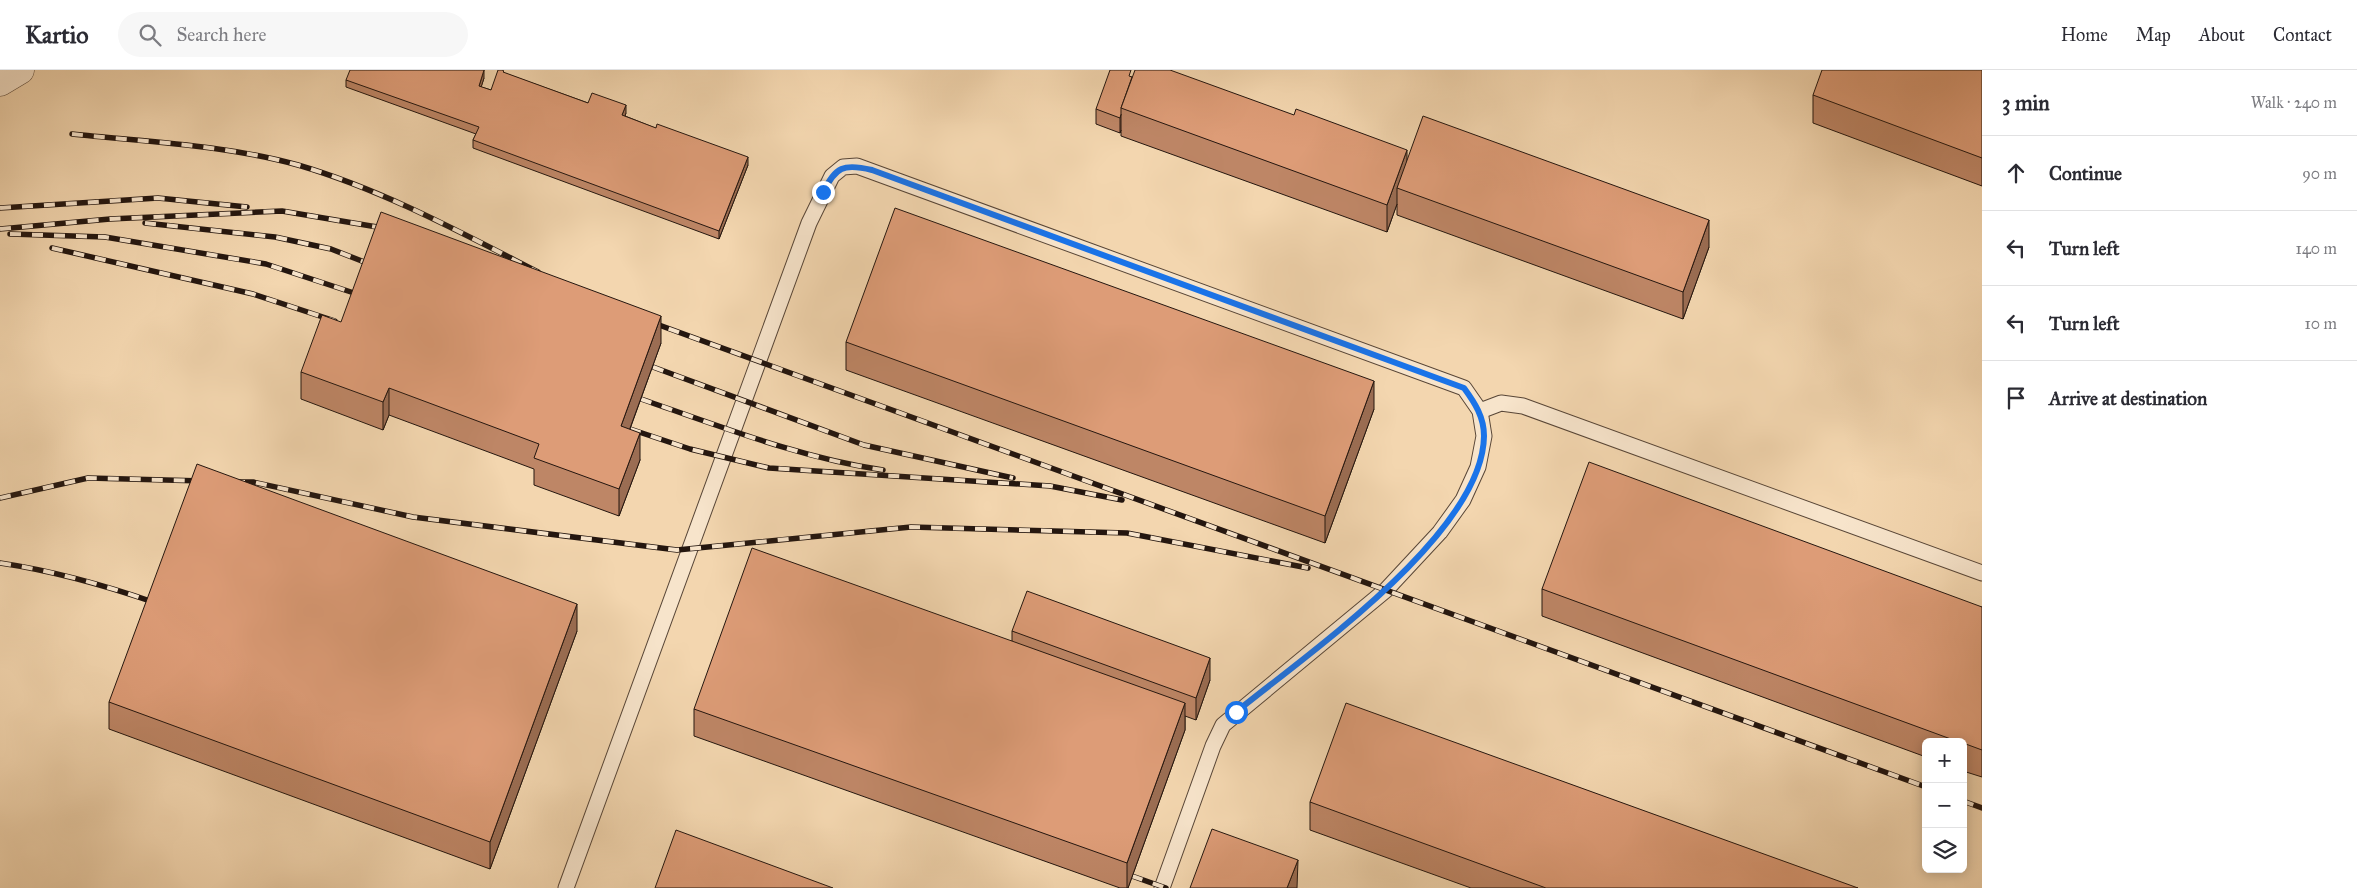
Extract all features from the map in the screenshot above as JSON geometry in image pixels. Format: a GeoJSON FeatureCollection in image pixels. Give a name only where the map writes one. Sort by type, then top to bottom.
{"type":"FeatureCollection","features":[{"type":"Feature","properties":{"kind":"street"},"geometry":{"type":"LineString","coordinates":[[0,82],[20,70]]}},
{"type":"Feature","properties":{"kind":"lane"},"geometry":{"type":"LineString","coordinates":[[566,888],[808,223],[832,176],[843,167],[857,166],[1464,388],[1480,411],[1484,436],[1478,467],[1464,500],[1440,532],[1386,590],[1223,725],[1213,746],[1162,888]]}},
{"type":"Feature","properties":{"kind":"lane"},"geometry":{"type":"LineString","coordinates":[[1480,411],[1501,403],[1523,406],[1982,573]]}},
{"type":"Feature","properties":{"kind":"building"},"geometry":{"type":"Polygon","coordinates":[[[350,70],[484,70],[479,86],[491,90],[498,70],[502,70],[503,72],[588,103],[592,93],[626,105],[622,115],[656,128],[657,124],[748,157],[719,231],[473,140],[479,127],[346,80],[350,70]]]}},
{"type":"Feature","properties":{"kind":"building"},"geometry":{"type":"Polygon","coordinates":[[[1110,70],[1131,70],[1129,76],[1132,77],[1121,108],[1120,118],[1096,109],[1110,70]]]}},
{"type":"Feature","properties":{"kind":"building"},"geometry":{"type":"Polygon","coordinates":[[[1135,70],[1170,70],[1294,115],[1296,109],[1407,150],[1387,205],[1121,108],[1135,70]]]}},
{"type":"Feature","properties":{"kind":"building"},"geometry":{"type":"Polygon","coordinates":[[[1822,70],[1982,70],[1982,158],[1813,95],[1822,70]]]}},
{"type":"Feature","properties":{"kind":"building"},"geometry":{"type":"Polygon","coordinates":[[[1423,116],[1709,220],[1683,292],[1397,188],[1423,116]]]}},
{"type":"Feature","properties":{"kind":"building"},"geometry":{"type":"Polygon","coordinates":[[[895,208],[1374,381],[1325,516],[846,342],[895,208]]]}},
{"type":"Feature","properties":{"kind":"building"},"geometry":{"type":"Polygon","coordinates":[[[381,212],[661,316],[621,426],[640,433],[619,489],[534,458],[539,444],[389,388],[383,402],[301,372],[322,315],[341,322],[381,212]]]}},
{"type":"Feature","properties":{"kind":"building"},"geometry":{"type":"Polygon","coordinates":[[[1589,462],[1982,607],[1982,750],[1967,744],[1967,738],[1948,738],[1542,589],[1589,462]]]}},
{"type":"Feature","properties":{"kind":"building"},"geometry":{"type":"Polygon","coordinates":[[[197,464],[577,604],[490,842],[109,702],[197,464]]]}},
{"type":"Feature","properties":{"kind":"building"},"geometry":{"type":"Polygon","coordinates":[[[752,548],[1185,703],[1127,863],[694,709],[752,548]]]}},
{"type":"Feature","properties":{"kind":"building"},"geometry":{"type":"Polygon","coordinates":[[[1027,591],[1210,658],[1196,698],[1012,631],[1027,591]]]}},
{"type":"Feature","properties":{"kind":"building"},"geometry":{"type":"Polygon","coordinates":[[[1346,703],[1858,888],[1546,888],[1310,802],[1346,703]]]}},
{"type":"Feature","properties":{"kind":"building"},"geometry":{"type":"Polygon","coordinates":[[[1212,829],[1298,860],[1287,888],[1190,888],[1212,829]]]}},
{"type":"Feature","properties":{"kind":"building"},"geometry":{"type":"Polygon","coordinates":[[[676,830],[833,888],[655,888],[676,830]]]}},
{"type":"Feature","properties":{"kind":"railway"},"geometry":{"type":"LineString","coordinates":[[72,134],[215,149],[271,158],[298,165],[330,175],[391,199],[538,272]]}},
{"type":"Feature","properties":{"kind":"railway"},"geometry":{"type":"LineString","coordinates":[[0,208],[158,198],[247,207]]}},
{"type":"Feature","properties":{"kind":"railway"},"geometry":{"type":"LineString","coordinates":[[0,229],[110,219],[282,211],[389,229]]}},
{"type":"Feature","properties":{"kind":"railway"},"geometry":{"type":"LineString","coordinates":[[145,223],[275,237],[331,249],[372,265]]}},
{"type":"Feature","properties":{"kind":"railway"},"geometry":{"type":"LineString","coordinates":[[10,234],[105,237],[266,264],[360,295]]}},
{"type":"Feature","properties":{"kind":"railway"},"geometry":{"type":"LineString","coordinates":[[52,248],[253,294],[335,321]]}},
{"type":"Feature","properties":{"kind":"railway"},"geometry":{"type":"LineString","coordinates":[[648,321],[1922,786]]}},
{"type":"Feature","properties":{"kind":"railway"},"geometry":{"type":"LineString","coordinates":[[653,367],[864,445],[1013,478]]}},
{"type":"Feature","properties":{"kind":"railway"},"geometry":{"type":"LineString","coordinates":[[641,399],[730,430],[821,458],[883,470]]}},
{"type":"Feature","properties":{"kind":"railway"},"geometry":{"type":"LineString","coordinates":[[630,429],[690,449],[769,468],[1050,486],[1122,500]]}},
{"type":"Feature","properties":{"kind":"railway"},"geometry":{"type":"LineString","coordinates":[[0,498],[88,478],[204,481]]}},
{"type":"Feature","properties":{"kind":"railway"},"geometry":{"type":"LineString","coordinates":[[234,482],[253,482],[413,517],[677,550],[911,527],[1127,533],[1308,568]]}},
{"type":"Feature","properties":{"kind":"railway"},"geometry":{"type":"LineString","coordinates":[[0,563],[79,579],[156,603]]}},
{"type":"Feature","properties":{"kind":"railway"},"geometry":{"type":"LineString","coordinates":[[1967,802],[1982,808]]}},
{"type":"Feature","properties":{"kind":"railway"},"geometry":{"type":"LineString","coordinates":[[1132,876],[1166,888]]}},
{"type":"Feature","properties":{"kind":"route"},"geometry":{"type":"LineString","coordinates":[[823,192],[832,176],[843,167],[857,166],[872,170],[1464,388],[1480,411],[1484,436],[1478,467],[1464,500],[1440,532],[1386,590],[1236,712]]}}]}
